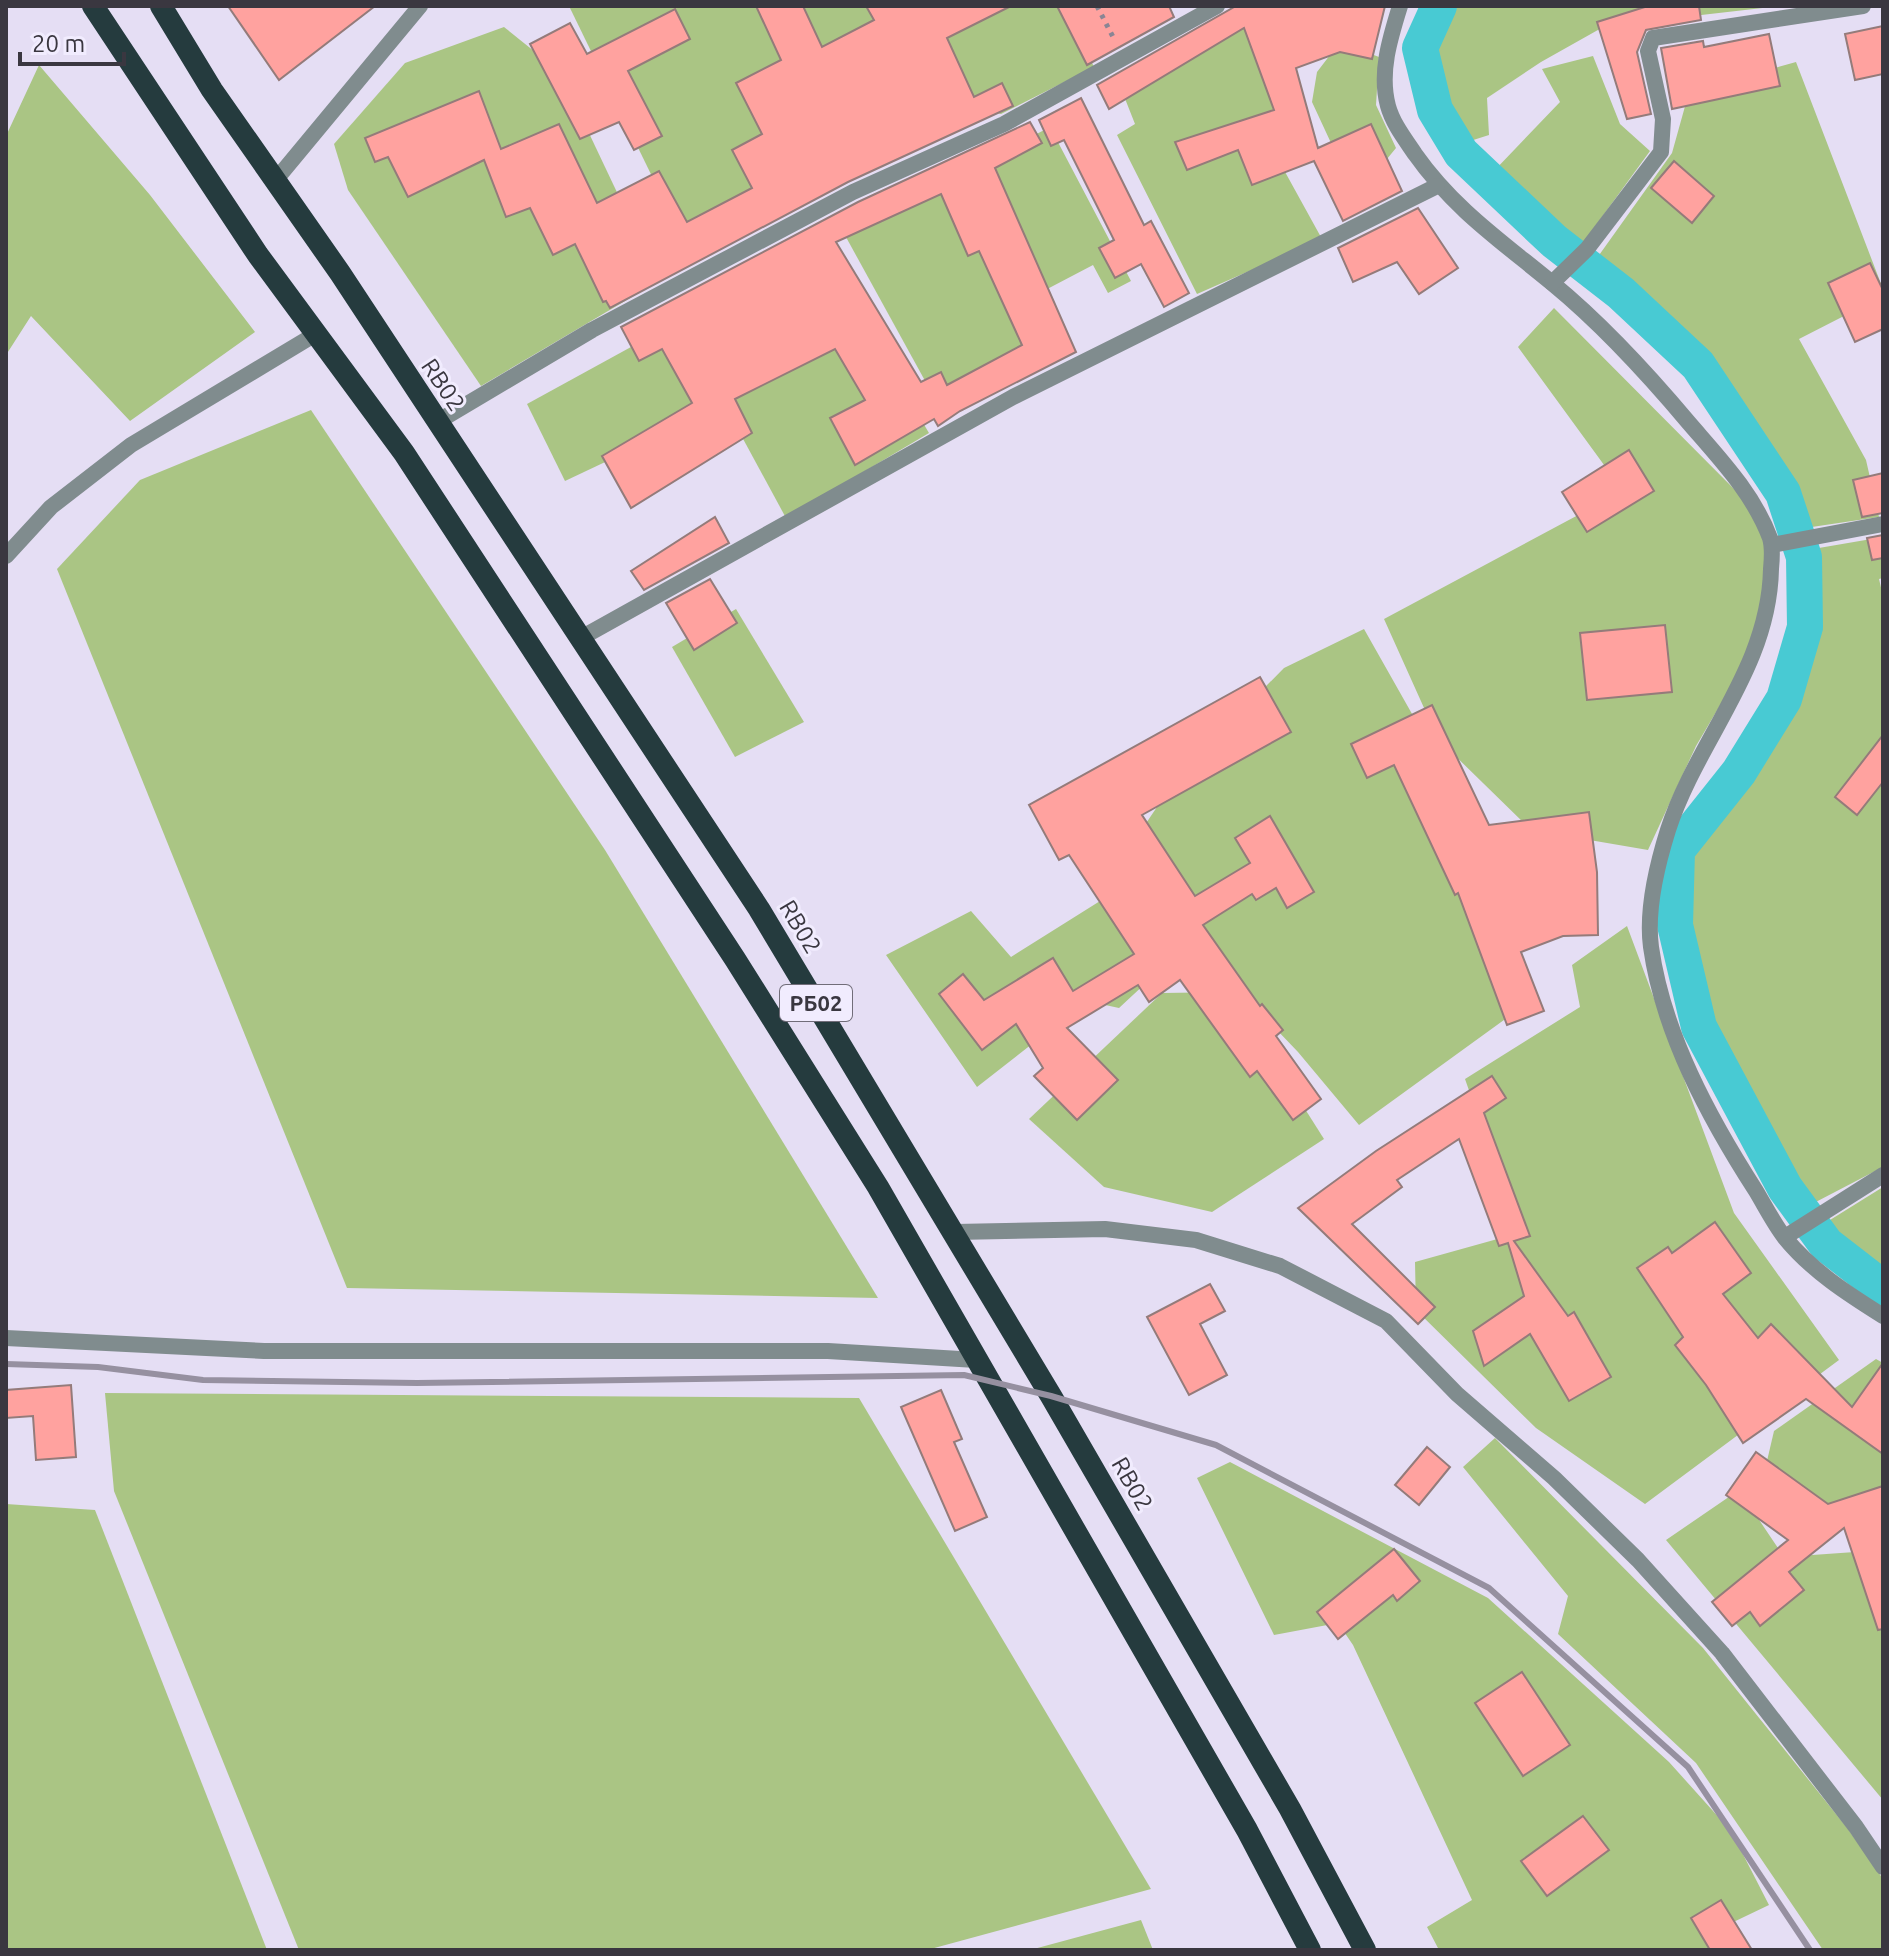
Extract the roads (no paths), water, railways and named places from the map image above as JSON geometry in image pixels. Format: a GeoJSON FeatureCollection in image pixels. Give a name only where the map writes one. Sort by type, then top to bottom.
{"type":"FeatureCollection","features":[{"type":"Feature","properties":{"kind":"highway","name":"РБ02"},"geometry":{"type":"LineString","coordinates":[[93,6],[314,335],[404,453],[727,946],[878,1187],[1240,1817],[1310,1950]]}},
{"type":"Feature","properties":{"kind":"highway","name":"RB02"},"geometry":{"type":"LineString","coordinates":[[161,6],[212,90],[340,273],[759,909],[955,1232],[1282,1796],[1365,1950]]}},
{"type":"Feature","properties":{"kind":"street"},"geometry":{"type":"LineString","coordinates":[[274,182],[420,6]]}},
{"type":"Feature","properties":{"kind":"street"},"geometry":{"type":"LineString","coordinates":[[437,422],[592,330],[853,192],[1004,124],[1217,6]]}},
{"type":"Feature","properties":{"kind":"street"},"geometry":{"type":"LineString","coordinates":[[1400,6],[1386,59],[1384,89],[1388,109],[1437,186],[1482,230],[1552,283],[1603,329],[1656,384],[1745,488],[1777,544],[1771,591],[1759,641],[1741,688],[1701,758],[1668,829],[1652,899],[1650,943],[1668,1016],[1692,1075],[1735,1158],[1785,1237],[1833,1284],[1883,1316]]}},
{"type":"Feature","properties":{"kind":"street"},"geometry":{"type":"LineString","coordinates":[[1552,283],[1587,249],[1661,152],[1663,119],[1648,51],[1653,38],[1863,6]]}},
{"type":"Feature","properties":{"kind":"street"},"geometry":{"type":"LineString","coordinates":[[579,639],[1013,397],[1437,186]]}},
{"type":"Feature","properties":{"kind":"street"},"geometry":{"type":"LineString","coordinates":[[6,556],[51,507],[131,445],[314,335]]}},
{"type":"Feature","properties":{"kind":"street"},"geometry":{"type":"LineString","coordinates":[[1777,544],[1883,524]]}},
{"type":"Feature","properties":{"kind":"street"},"geometry":{"type":"LineString","coordinates":[[1785,1237],[1818,1213],[1883,1175]]}},
{"type":"Feature","properties":{"kind":"street"},"geometry":{"type":"LineString","coordinates":[[955,1232],[1105,1229],[1196,1240],[1280,1266],[1386,1321],[1457,1394],[1565,1488],[1701,1630],[1856,1827],[1883,1867]]}},
{"type":"Feature","properties":{"kind":"street"},"geometry":{"type":"LineString","coordinates":[[6,1338],[264,1351],[828,1351],[976,1360]]}},
{"type":"Feature","properties":{"kind":"waterway"},"geometry":{"type":"LineString","coordinates":[[1439,6],[1420,48],[1435,110],[1461,153],[1554,241],[1621,293],[1698,365],[1783,493],[1804,557],[1805,627],[1784,699],[1739,772],[1677,850],[1675,925],[1699,1027],[1785,1188],[1826,1244],[1883,1288]]}},
{"type":"Feature","properties":{"kind":"railway"},"geometry":{"type":"LineString","coordinates":[[6,1364],[98,1367],[203,1380],[417,1383],[964,1375],[1051,1396],[1216,1445],[1489,1588],[1688,1767],[1810,1950]]}}]}
